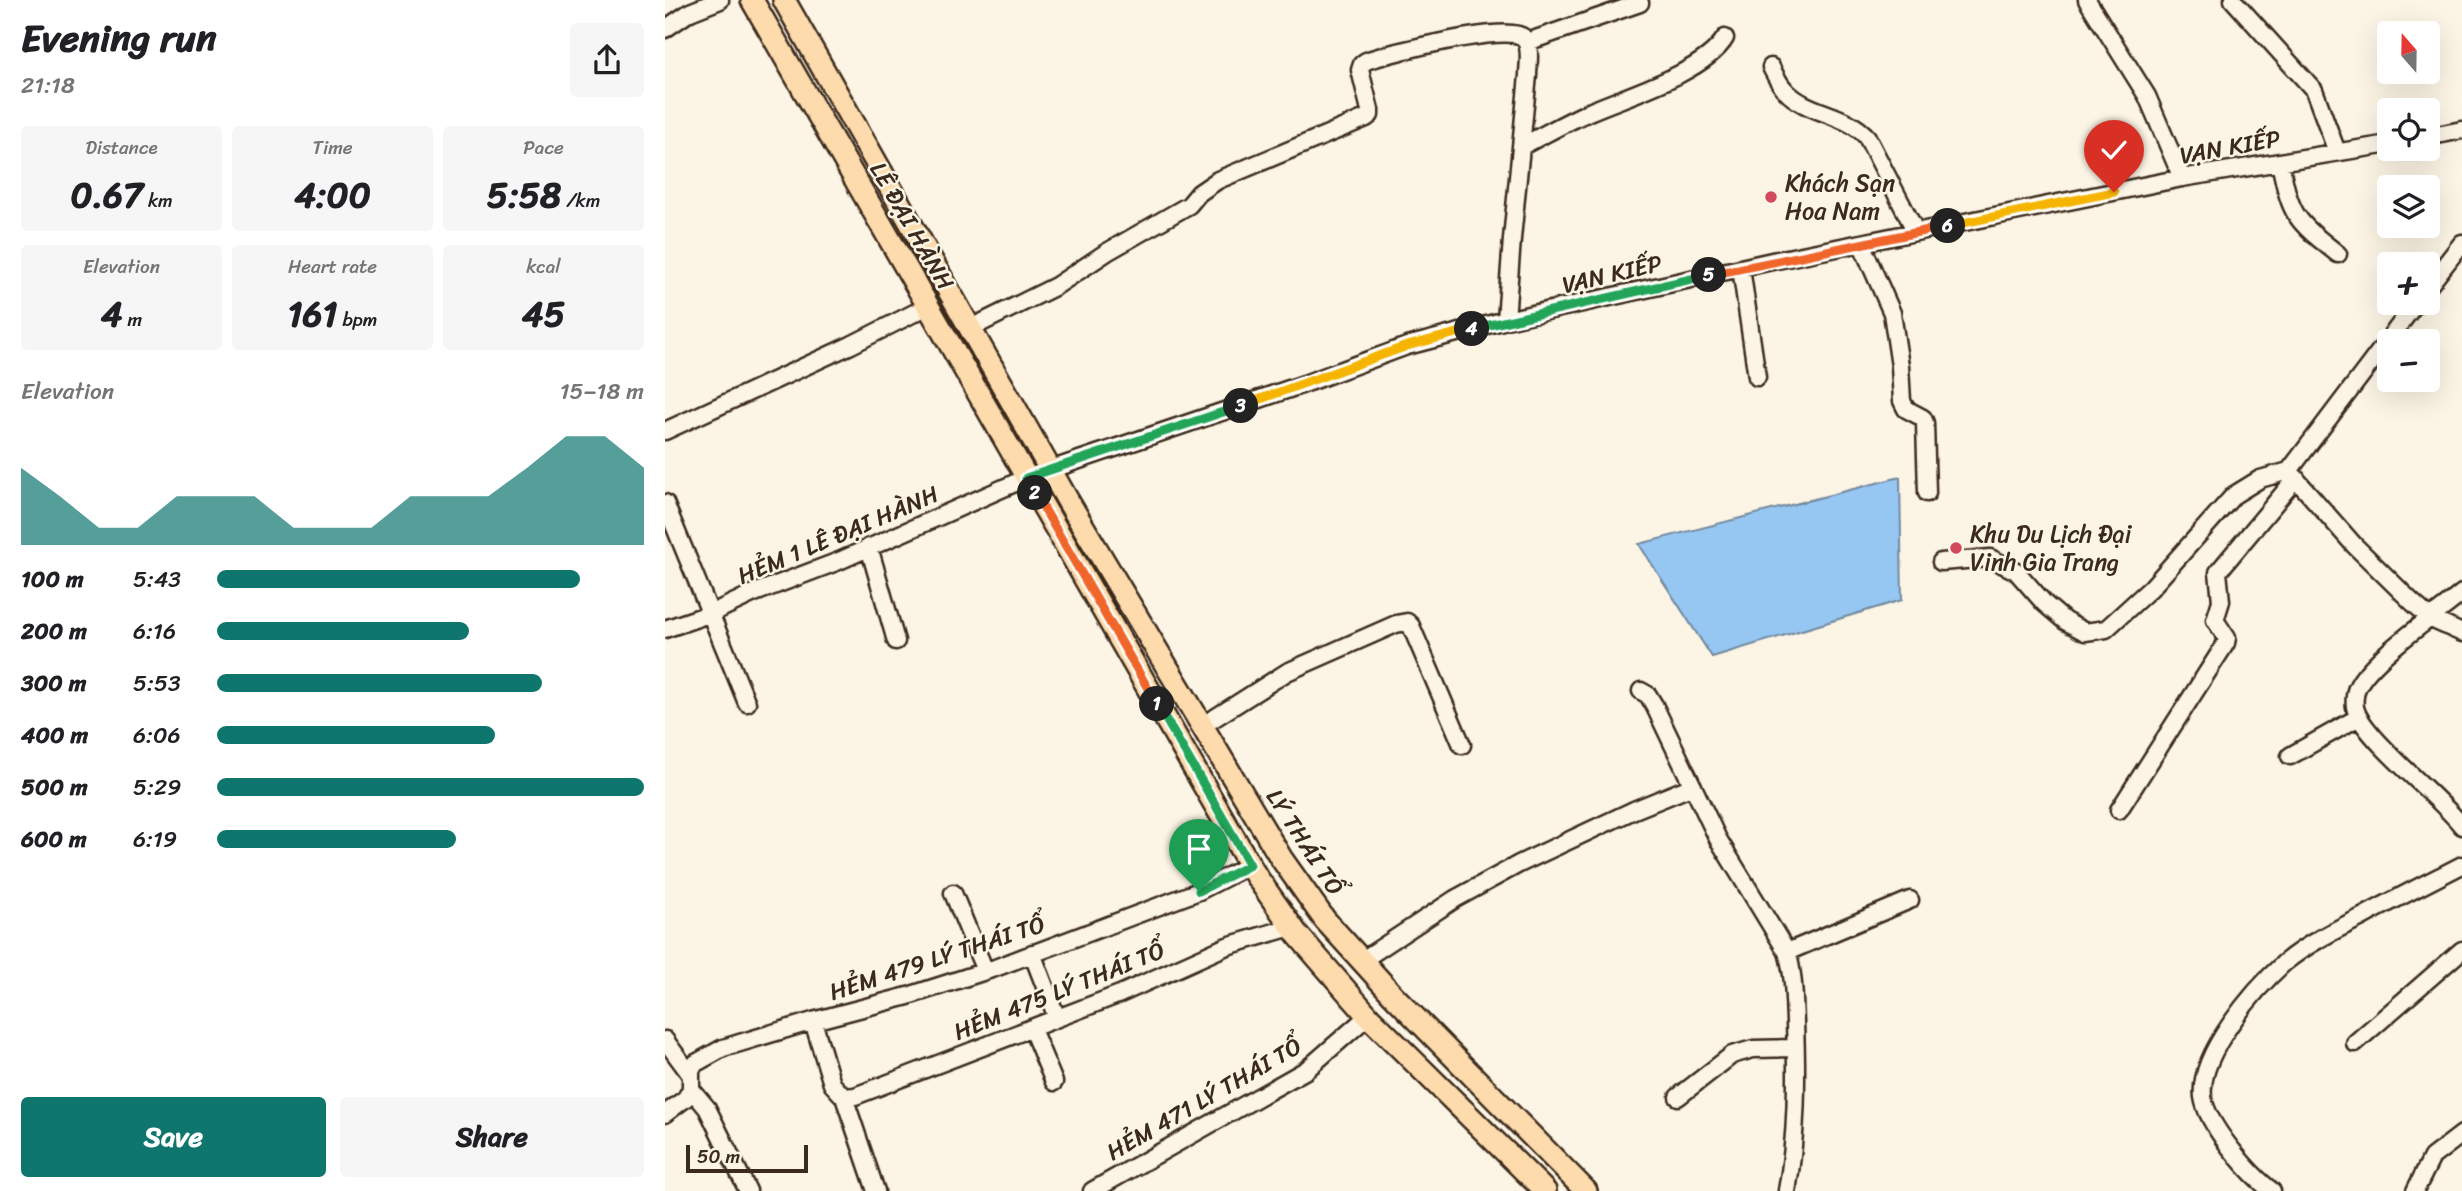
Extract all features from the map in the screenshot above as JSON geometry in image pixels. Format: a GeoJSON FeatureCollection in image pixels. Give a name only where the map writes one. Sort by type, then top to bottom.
{"type":"FeatureCollection","features":[{"type":"Feature","properties":{"kind":"main road","name":"LÊ ĐẠI HÀNH"},"geometry":{"type":"LineString","coordinates":[[752,0],[1026,478]]}},
{"type":"Feature","properties":{"kind":"main road","name":"LÊ ĐẠI HÀNH"},"geometry":{"type":"LineString","coordinates":[[784,0],[1051,469]]}},
{"type":"Feature","properties":{"kind":"main road","name":"LÝ THÁI TỔ"},"geometry":{"type":"LineString","coordinates":[[1051,469],[1281,858],[1325,920],[1361,961],[1586,1191]]}},
{"type":"Feature","properties":{"kind":"main road"},"geometry":{"type":"LineString","coordinates":[[1026,478],[1250,865],[1291,927],[1368,1016],[1545,1191]]}},
{"type":"Feature","properties":{"kind":"street"},"geometry":{"type":"LineString","coordinates":[[665,29],[690,12],[720,0]]}},
{"type":"Feature","properties":{"kind":"street"},"geometry":{"type":"LineString","coordinates":[[2087,0],[2147,96],[2182,178]]}},
{"type":"Feature","properties":{"kind":"street"},"geometry":{"type":"LineString","coordinates":[[2233,0],[2314,90],[2337,152]]}},
{"type":"Feature","properties":{"kind":"street"},"geometry":{"type":"LineString","coordinates":[[1527,42],[1640,3]]}},
{"type":"Feature","properties":{"kind":"street"},"geometry":{"type":"LineString","coordinates":[[971,328],[1056,286],[1107,252],[1181,210],[1218,180],[1366,118],[1370,115],[1370,110],[1360,69],[1366,61],[1483,34],[1517,33],[1527,42],[1528,75],[1506,320]]}},
{"type":"Feature","properties":{"kind":"street"},"geometry":{"type":"LineString","coordinates":[[1522,146],[1582,115],[1670,79],[1720,47],[1725,38]]}},
{"type":"Feature","properties":{"kind":"street"},"geometry":{"type":"LineString","coordinates":[[1771,67],[1785,91],[1795,99],[1861,130],[1874,149],[1916,232]]}},
{"type":"Feature","properties":{"kind":"street"},"geometry":{"type":"LineString","coordinates":[[2440,134],[2462,130]]}},
{"type":"Feature","properties":{"kind":"street","name":"VẠN KIẾP"},"geometry":{"type":"LineString","coordinates":[[1026,478],[1304,384],[1407,346],[1506,320],[1741,268],[2182,178],[2377,146]]}},
{"type":"Feature","properties":{"kind":"street"},"geometry":{"type":"LineString","coordinates":[[2280,162],[2287,198],[2301,224],[2338,254]]}},
{"type":"Feature","properties":{"kind":"street"},"geometry":{"type":"LineString","coordinates":[[1861,243],[1892,313],[1902,401],[1906,409],[1923,418],[1925,423],[1927,493]]}},
{"type":"Feature","properties":{"kind":"street"},"geometry":{"type":"LineString","coordinates":[[2440,271],[2462,243]]}},
{"type":"Feature","properties":{"kind":"street"},"geometry":{"type":"LineString","coordinates":[[1741,268],[1757,377]]}},
{"type":"Feature","properties":{"kind":"street"},"geometry":{"type":"LineString","coordinates":[[665,431],[851,345],[928,306]]}},
{"type":"Feature","properties":{"kind":"street"},"geometry":{"type":"LineString","coordinates":[[2119,810],[2225,643],[2227,638],[2215,620],[2221,601],[2218,572],[2293,475],[2407,315]]}},
{"type":"Feature","properties":{"kind":"street"},"geometry":{"type":"LineString","coordinates":[[1941,562],[1990,558],[2016,571],[2045,604],[2065,621],[2085,632],[2106,629],[2151,587],[2234,495],[2260,479],[2293,475]]}},
{"type":"Feature","properties":{"kind":"street"},"geometry":{"type":"LineString","coordinates":[[2293,475],[2354,545],[2431,619],[2462,633]]}},
{"type":"Feature","properties":{"kind":"street","name":"HẺM 1 LÊ ĐẠI HÀNH"},"geometry":{"type":"LineString","coordinates":[[665,629],[712,613],[1026,478]]}},
{"type":"Feature","properties":{"kind":"street"},"geometry":{"type":"LineString","coordinates":[[665,503],[747,703]]}},
{"type":"Feature","properties":{"kind":"street"},"geometry":{"type":"LineString","coordinates":[[869,547],[896,641]]}},
{"type":"Feature","properties":{"kind":"street"},"geometry":{"type":"LineString","coordinates":[[2462,593],[2388,653],[2362,680],[2355,694],[2355,707],[2370,732],[2462,826]]}},
{"type":"Feature","properties":{"kind":"street"},"geometry":{"type":"LineString","coordinates":[[1202,726],[1303,664],[1396,624],[1407,622],[1462,746]]}},
{"type":"Feature","properties":{"kind":"street"},"geometry":{"type":"LineString","coordinates":[[1641,691],[1648,695],[1654,705],[1717,839],[1787,952],[1792,972],[1796,1114],[1787,1191]]}},
{"type":"Feature","properties":{"kind":"street"},"geometry":{"type":"LineString","coordinates":[[2290,756],[2359,717]]}},
{"type":"Feature","properties":{"kind":"street"},"geometry":{"type":"LineString","coordinates":[[1361,961],[1455,899],[1510,869],[1633,810],[1693,786]]}},
{"type":"Feature","properties":{"kind":"street","name":"HẺM 479 LÝ THÁI TỔ"},"geometry":{"type":"LineString","coordinates":[[665,1114],[679,1105],[695,1063],[723,1048],[908,996],[985,971],[1199,891],[1250,865]]}},
{"type":"Feature","properties":{"kind":"street"},"geometry":{"type":"LineString","coordinates":[[2272,1191],[2239,1160],[2216,1126],[2203,1100],[2204,1078],[2214,1052],[2247,1002],[2284,963],[2321,938],[2462,865]]}},
{"type":"Feature","properties":{"kind":"street"},"geometry":{"type":"LineString","coordinates":[[953,893],[985,971]]}},
{"type":"Feature","properties":{"kind":"street"},"geometry":{"type":"LineString","coordinates":[[1787,952],[1910,900]]}},
{"type":"Feature","properties":{"kind":"street","name":"HẺM 475 LÝ THÁI TỔ"},"geometry":{"type":"LineString","coordinates":[[844,1097],[867,1093],[1121,994],[1227,946],[1291,927]]}},
{"type":"Feature","properties":{"kind":"street"},"geometry":{"type":"LineString","coordinates":[[2355,1043],[2462,950]]}},
{"type":"Feature","properties":{"kind":"street"},"geometry":{"type":"LineString","coordinates":[[1032,953],[1057,1018]]}},
{"type":"Feature","properties":{"kind":"street","name":"HẺM 471 LÝ THÁI TỔ"},"geometry":{"type":"LineString","coordinates":[[1092,1191],[1306,1070],[1368,1016]]}},
{"type":"Feature","properties":{"kind":"street"},"geometry":{"type":"LineString","coordinates":[[813,1021],[832,1084],[844,1097],[876,1191]]}},
{"type":"Feature","properties":{"kind":"street"},"geometry":{"type":"LineString","coordinates":[[1032,1029],[1054,1082]]}},
{"type":"Feature","properties":{"kind":"street"},"geometry":{"type":"LineString","coordinates":[[665,1041],[707,1108],[748,1191]]}},
{"type":"Feature","properties":{"kind":"street"},"geometry":{"type":"LineString","coordinates":[[1678,1097],[1732,1055],[1753,1049],[1795,1048]]}},
{"type":"Feature","properties":{"kind":"street"},"geometry":{"type":"LineString","coordinates":[[2416,1191],[2432,1157],[2462,1134]]}},
{"type":"Feature","properties":{"kind":"water"},"geometry":{"type":"Polygon","coordinates":[[[1900,477],[1902,600],[1712,657],[1639,544],[1900,477]]]}},
{"type":"Feature","properties":{"kind":"place","name":"Khách Sạn Hoa Nam"},"geometry":{"type":"Point","coordinates":[1771,197]}},
{"type":"Feature","properties":{"kind":"place","name":"Khu Du Lịch Đại Vinh Gia Trang"},"geometry":{"type":"Point","coordinates":[1956,548]}},
{"type":"Feature","properties":{"kind":"route"},"geometry":{"type":"LineString","coordinates":[[1199,891],[1250,865],[1026,478],[1304,384],[1407,346],[1506,320],[1772,261],[2114,192]]}}]}
